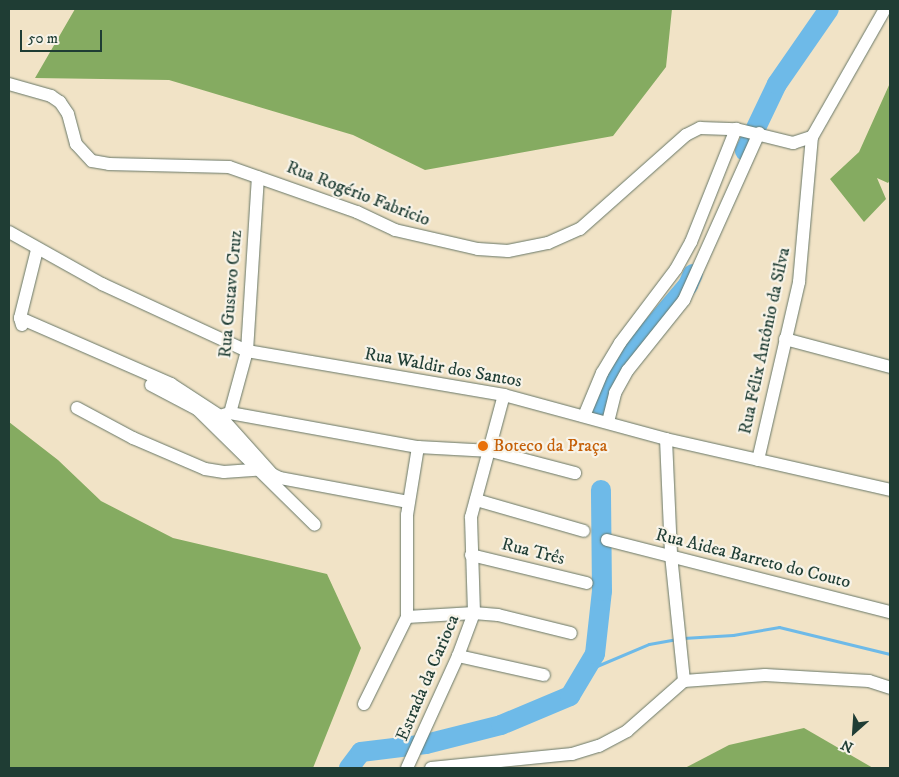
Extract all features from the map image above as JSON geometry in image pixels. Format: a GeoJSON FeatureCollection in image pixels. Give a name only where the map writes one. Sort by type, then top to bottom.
{"type":"FeatureCollection","features":[{"type":"Feature","properties":{"kind":"street","name":"Rua Félix Antônio da Silva"},"geometry":{"type":"LineString","coordinates":[[758,460],[799,282],[812,137],[884,9]]}},
{"type":"Feature","properties":{"kind":"street","name":"Rua Rogério Fabricio"},"geometry":{"type":"LineString","coordinates":[[9,84],[51,96],[60,102],[68,114],[76,144],[92,161],[109,164],[229,168],[428,240],[478,249],[508,251],[548,242],[580,229],[693,131],[715,126],[760,133],[793,143],[812,137]]}},
{"type":"Feature","properties":{"kind":"street"},"geometry":{"type":"LineString","coordinates":[[584,416],[602,373],[620,343],[676,268],[690,242],[736,129]]}},
{"type":"Feature","properties":{"kind":"street"},"geometry":{"type":"LineString","coordinates":[[608,422],[615,393],[628,370],[684,300],[760,133]]}},
{"type":"Feature","properties":{"kind":"street","name":"Rua Gustavo Cruz"},"geometry":{"type":"LineString","coordinates":[[221,418],[247,351],[258,177]]}},
{"type":"Feature","properties":{"kind":"street","name":"Rua Waldir dos Santos"},"geometry":{"type":"LineString","coordinates":[[9,232],[38,250],[247,351],[504,395],[666,439],[890,490]]}},
{"type":"Feature","properties":{"kind":"street"},"geometry":{"type":"LineString","coordinates":[[38,250],[20,321],[171,384],[221,418],[272,474],[280,478],[408,502]]}},
{"type":"Feature","properties":{"kind":"street"},"geometry":{"type":"LineString","coordinates":[[785,339],[890,367]]}},
{"type":"Feature","properties":{"kind":"street","name":"Estrada da Carioca"},"geometry":{"type":"LineString","coordinates":[[407,768],[423,737],[458,656],[474,613],[470,524],[491,451],[504,395]]}},
{"type":"Feature","properties":{"kind":"street"},"geometry":{"type":"LineString","coordinates":[[77,408],[133,438],[205,469],[224,472],[256,470]]}},
{"type":"Feature","properties":{"kind":"street"},"geometry":{"type":"LineString","coordinates":[[221,418],[418,447],[491,451],[576,473]]}},
{"type":"Feature","properties":{"kind":"street"},"geometry":{"type":"LineString","coordinates":[[221,418],[256,470],[315,525]]}},
{"type":"Feature","properties":{"kind":"street"},"geometry":{"type":"LineString","coordinates":[[666,439],[671,556],[679,650],[684,682]]}},
{"type":"Feature","properties":{"kind":"street"},"geometry":{"type":"LineString","coordinates":[[364,704],[407,617],[408,502],[418,447]]}},
{"type":"Feature","properties":{"kind":"street"},"geometry":{"type":"LineString","coordinates":[[476,500],[584,531]]}},
{"type":"Feature","properties":{"kind":"street","name":"Rua Aidea Barreto do Couto"},"geometry":{"type":"LineString","coordinates":[[607,540],[890,612]]}},
{"type":"Feature","properties":{"kind":"street","name":"Rua Três"},"geometry":{"type":"LineString","coordinates":[[471,555],[587,583]]}},
{"type":"Feature","properties":{"kind":"street"},"geometry":{"type":"LineString","coordinates":[[407,617],[474,613],[498,615],[571,633]]}},
{"type":"Feature","properties":{"kind":"street"},"geometry":{"type":"LineString","coordinates":[[458,656],[544,674]]}},
{"type":"Feature","properties":{"kind":"street"},"geometry":{"type":"LineString","coordinates":[[431,768],[572,754],[599,746],[627,730],[684,682],[765,675],[868,681],[890,688]]}},
{"type":"Feature","properties":{"kind":"green space"},"geometry":{"type":"Polygon","coordinates":[[[75,9],[672,9],[666,67],[613,136],[425,170],[353,135],[169,80],[35,78],[75,9]]]}},
{"type":"Feature","properties":{"kind":"green space"},"geometry":{"type":"Polygon","coordinates":[[[890,83],[890,180],[888,183],[877,178],[886,199],[864,222],[830,179],[859,152],[890,83]]]}},
{"type":"Feature","properties":{"kind":"green space"},"geometry":{"type":"Polygon","coordinates":[[[9,422],[58,460],[101,501],[173,538],[327,574],[361,648],[313,768],[9,768],[9,422]]]}},
{"type":"Feature","properties":{"kind":"green space"},"geometry":{"type":"Polygon","coordinates":[[[804,728],[873,768],[685,768],[729,745],[804,728]]]}},
{"type":"Feature","properties":{"kind":"waterway"},"geometry":{"type":"LineString","coordinates":[[745,151],[777,84],[829,9]]}},
{"type":"Feature","properties":{"kind":"waterway"},"geometry":{"type":"LineString","coordinates":[[599,407],[639,343],[688,285],[693,274]]}},
{"type":"Feature","properties":{"kind":"waterway"},"geometry":{"type":"LineString","coordinates":[[349,768],[361,752],[426,744],[501,725],[570,696],[595,654],[602,591],[601,490]]}},
{"type":"Feature","properties":{"kind":"waterway"},"geometry":{"type":"LineString","coordinates":[[683,638],[733,635],[779,627],[890,654]]}},
{"type":"Feature","properties":{"kind":"waterway"},"geometry":{"type":"LineString","coordinates":[[585,671],[649,644],[676,639]]}},
{"type":"Feature","properties":{"kind":"place","name":"Boteco da Praça"},"geometry":{"type":"Point","coordinates":[483,446]}}]}
